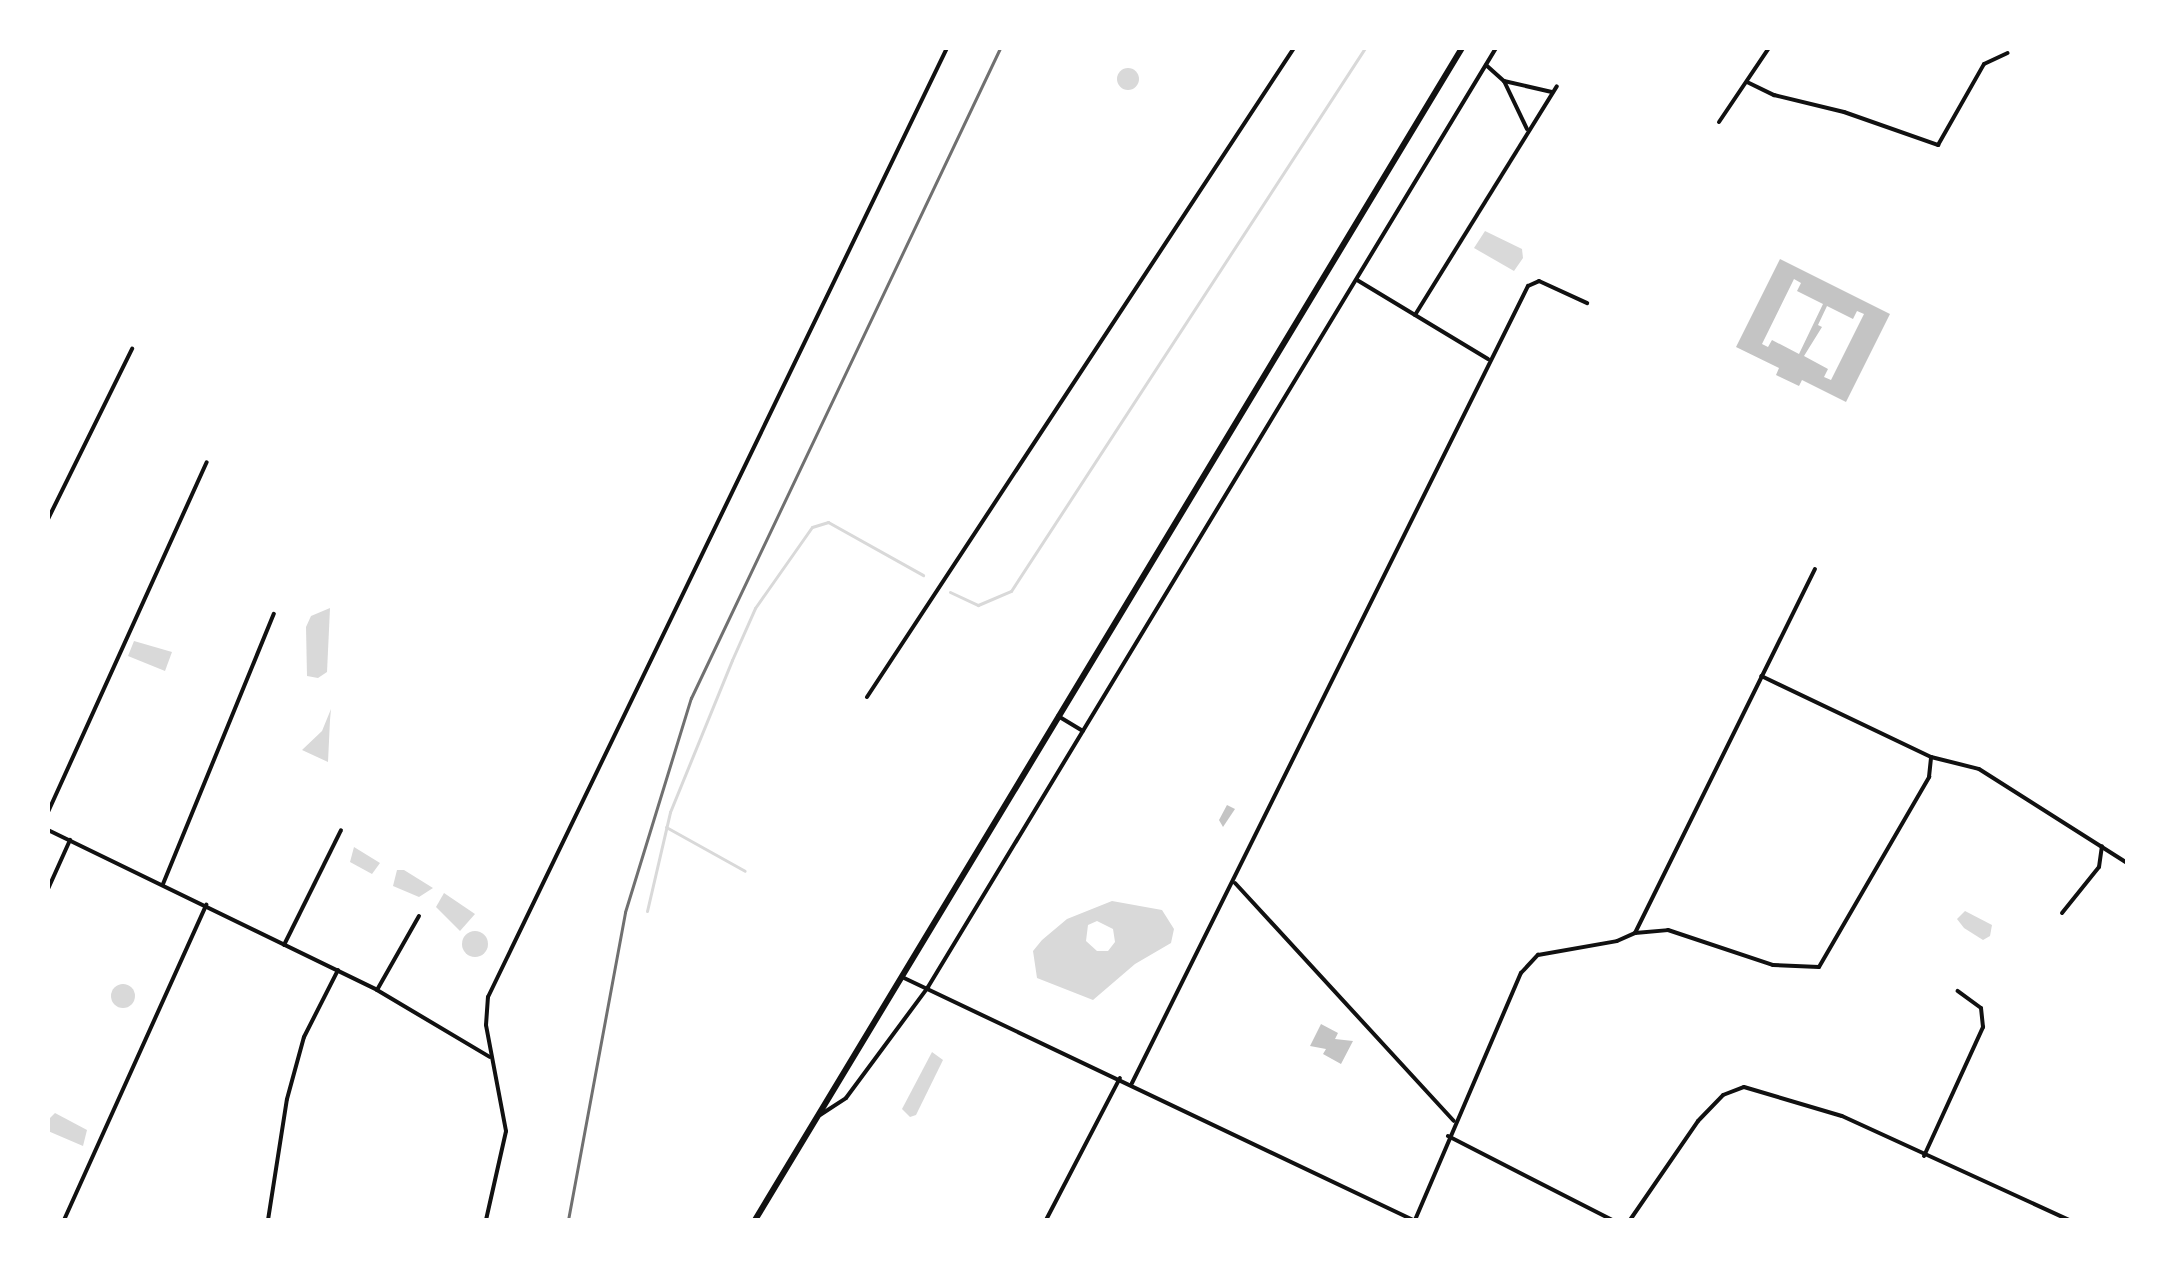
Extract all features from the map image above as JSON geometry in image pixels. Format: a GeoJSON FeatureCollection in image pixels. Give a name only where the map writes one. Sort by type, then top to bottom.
{"type":"FeatureCollection","features":[{"type":"Feature","properties":{"kind":"main road"},"geometry":{"type":"LineString","coordinates":[[755,1220],[1462,48]]}},
{"type":"Feature","properties":{"kind":"street"},"geometry":{"type":"LineString","coordinates":[[486,1220],[506,1131],[501,1084],[491,1058],[488,997],[510,944],[716,533],[947,48]]}},
{"type":"Feature","properties":{"kind":"street"},"geometry":{"type":"LineString","coordinates":[[867,697],[1294,48]]}},
{"type":"Feature","properties":{"kind":"street"},"geometry":{"type":"LineString","coordinates":[[818,1117],[846,1098],[928,987],[1496,48]]}},
{"type":"Feature","properties":{"kind":"street"},"geometry":{"type":"LineString","coordinates":[[1719,122],[1769,48]]}},
{"type":"Feature","properties":{"kind":"street"},"geometry":{"type":"LineString","coordinates":[[1747,82],[1774,95],[1844,112],[1938,145],[1984,64],[2008,53]]}},
{"type":"Feature","properties":{"kind":"street"},"geometry":{"type":"LineString","coordinates":[[1486,65],[1504,81],[1528,131]]}},
{"type":"Feature","properties":{"kind":"street"},"geometry":{"type":"LineString","coordinates":[[1504,81],[1553,92]]}},
{"type":"Feature","properties":{"kind":"street"},"geometry":{"type":"LineString","coordinates":[[1415,315],[1557,86]]}},
{"type":"Feature","properties":{"kind":"street"},"geometry":{"type":"LineString","coordinates":[[1357,280],[1488,359]]}},
{"type":"Feature","properties":{"kind":"street"},"geometry":{"type":"LineString","coordinates":[[1132,1083],[1235,883],[1488,359],[1528,286],[1539,281],[1587,303]]}},
{"type":"Feature","properties":{"kind":"street"},"geometry":{"type":"LineString","coordinates":[[48,519],[132,349]]}},
{"type":"Feature","properties":{"kind":"street"},"geometry":{"type":"LineString","coordinates":[[48,812],[207,462]]}},
{"type":"Feature","properties":{"kind":"street"},"geometry":{"type":"LineString","coordinates":[[1635,933],[1815,569]]}},
{"type":"Feature","properties":{"kind":"street"},"geometry":{"type":"LineString","coordinates":[[163,884],[274,614]]}},
{"type":"Feature","properties":{"kind":"street"},"geometry":{"type":"LineString","coordinates":[[1761,676],[1931,757],[1979,769],[2127,863]]}},
{"type":"Feature","properties":{"kind":"street"},"geometry":{"type":"LineString","coordinates":[[1057,716],[1083,731]]}},
{"type":"Feature","properties":{"kind":"street"},"geometry":{"type":"LineString","coordinates":[[902,977],[1132,1083],[1414,1220],[1454,1121],[1527,963],[1551,951],[1617,941],[1635,933],[1668,930],[1773,965],[1819,967],[1929,777],[1931,757]]}},
{"type":"Feature","properties":{"kind":"street"},"geometry":{"type":"LineString","coordinates":[[48,830],[206,904],[377,990],[491,1058]]}},
{"type":"Feature","properties":{"kind":"street"},"geometry":{"type":"LineString","coordinates":[[284,945],[341,830]]}},
{"type":"Feature","properties":{"kind":"street"},"geometry":{"type":"LineString","coordinates":[[48,889],[70,840]]}},
{"type":"Feature","properties":{"kind":"street"},"geometry":{"type":"LineString","coordinates":[[2062,913],[2099,867],[2102,846]]}},
{"type":"Feature","properties":{"kind":"street"},"geometry":{"type":"LineString","coordinates":[[1235,883],[1454,1121]]}},
{"type":"Feature","properties":{"kind":"street"},"geometry":{"type":"LineString","coordinates":[[64,1220],[206,904]]}},
{"type":"Feature","properties":{"kind":"street"},"geometry":{"type":"LineString","coordinates":[[377,990],[419,916]]}},
{"type":"Feature","properties":{"kind":"street"},"geometry":{"type":"LineString","coordinates":[[268,1220],[287,1099],[304,1037],[338,970]]}},
{"type":"Feature","properties":{"kind":"street"},"geometry":{"type":"LineString","coordinates":[[1924,1156],[1983,1027],[1981,1008],[1958,991]]}},
{"type":"Feature","properties":{"kind":"street"},"geometry":{"type":"LineString","coordinates":[[1046,1220],[1120,1078]]}},
{"type":"Feature","properties":{"kind":"street"},"geometry":{"type":"LineString","coordinates":[[1630,1220],[1698,1121],[1723,1095],[1744,1087],[1842,1116],[2069,1220]]}},
{"type":"Feature","properties":{"kind":"street"},"geometry":{"type":"LineString","coordinates":[[1448,1136],[1612,1220]]}},
{"type":"Feature","properties":{"kind":"shaded area"},"geometry":{"type":"Polygon","coordinates":[[[1124,68],[1132,68],[1139,79],[1132,90],[1124,90],[1117,83],[1117,75],[1124,68]]]}},
{"type":"Feature","properties":{"kind":"shaded area"},"geometry":{"type":"Polygon","coordinates":[[[1485,231],[1522,249],[1523,258],[1514,271],[1474,248],[1485,231]]]}},
{"type":"Feature","properties":{"kind":"shaded area"},"geometry":{"type":"Polygon","coordinates":[[[330,608],[327,672],[318,678],[307,676],[306,627],[311,616],[330,608]]]}},
{"type":"Feature","properties":{"kind":"shaded area"},"geometry":{"type":"Polygon","coordinates":[[[134,641],[172,652],[165,671],[128,656],[134,641]]]}},
{"type":"Feature","properties":{"kind":"shaded area"},"geometry":{"type":"Polygon","coordinates":[[[331,709],[328,762],[302,750],[322,731],[331,709]]]}},
{"type":"Feature","properties":{"kind":"shaded area"},"geometry":{"type":"Polygon","coordinates":[[[354,847],[380,863],[372,874],[350,862],[354,847]]]}},
{"type":"Feature","properties":{"kind":"shaded area"},"geometry":{"type":"Polygon","coordinates":[[[397,870],[404,870],[433,888],[419,897],[393,886],[397,870]]]}},
{"type":"Feature","properties":{"kind":"shaded area"},"geometry":{"type":"Polygon","coordinates":[[[444,893],[475,914],[460,931],[436,907],[444,893]]]}},
{"type":"Feature","properties":{"kind":"shaded area"},"geometry":{"type":"Polygon","coordinates":[[[1112,901],[1162,910],[1174,929],[1171,943],[1135,964],[1093,1000],[1037,978],[1033,951],[1067,919],[1112,901]],[[1097,921],[1088,925],[1086,941],[1097,951],[1108,951],[1115,942],[1113,929],[1097,921]]]}},
{"type":"Feature","properties":{"kind":"shaded area"},"geometry":{"type":"Polygon","coordinates":[[[1965,911],[1992,925],[1990,936],[1983,940],[1964,928],[1957,919],[1965,911]]]}},
{"type":"Feature","properties":{"kind":"shaded area"},"geometry":{"type":"Polygon","coordinates":[[[475,931],[484,935],[488,944],[484,953],[475,957],[466,953],[462,944],[466,935],[475,931]]]}},
{"type":"Feature","properties":{"kind":"shaded area"},"geometry":{"type":"Polygon","coordinates":[[[123,984],[134,991],[135,996],[128,1007],[123,1008],[112,1001],[111,996],[118,985],[123,984]]]}},
{"type":"Feature","properties":{"kind":"shaded area"},"geometry":{"type":"Polygon","coordinates":[[[932,1052],[943,1060],[916,1115],[910,1117],[902,1109],[932,1052]]]}},
{"type":"Feature","properties":{"kind":"shaded area"},"geometry":{"type":"Polygon","coordinates":[[[55,1113],[87,1130],[83,1146],[48,1131],[48,1120],[55,1113]]]}},
{"type":"Feature","properties":{"kind":"building"},"geometry":{"type":"Polygon","coordinates":[[[1780,259],[1890,314],[1846,402],[1802,380],[1799,386],[1776,375],[1779,368],[1736,347],[1780,259]],[[1794,279],[1762,344],[1768,347],[1772,340],[1799,354],[1823,304],[1797,291],[1801,283],[1794,279]],[[1827,306],[1818,325],[1822,327],[1804,356],[1828,369],[1824,377],[1831,380],[1864,314],[1857,311],[1853,319],[1827,306]]]}},
{"type":"Feature","properties":{"kind":"building"},"geometry":{"type":"Polygon","coordinates":[[[1227,805],[1235,809],[1223,827],[1219,820],[1227,805]]]}},
{"type":"Feature","properties":{"kind":"building"},"geometry":{"type":"Polygon","coordinates":[[[1321,1024],[1338,1033],[1335,1039],[1353,1041],[1341,1064],[1323,1054],[1326,1049],[1310,1046],[1321,1024]]]}},
{"type":"Feature","properties":{"kind":"waterway"},"geometry":{"type":"LineString","coordinates":[[950,592],[978,605],[1011,591],[1365,48]]}},
{"type":"Feature","properties":{"kind":"waterway"},"geometry":{"type":"LineString","coordinates":[[647,911],[670,812],[732,660],[755,608],[812,527],[828,522],[923,575]]}},
{"type":"Feature","properties":{"kind":"waterway"},"geometry":{"type":"LineString","coordinates":[[666,827],[745,871]]}},
{"type":"Feature","properties":{"kind":"railway"},"geometry":{"type":"LineString","coordinates":[[568,1220],[625,912],[691,698],[1000,48]]}}]}
